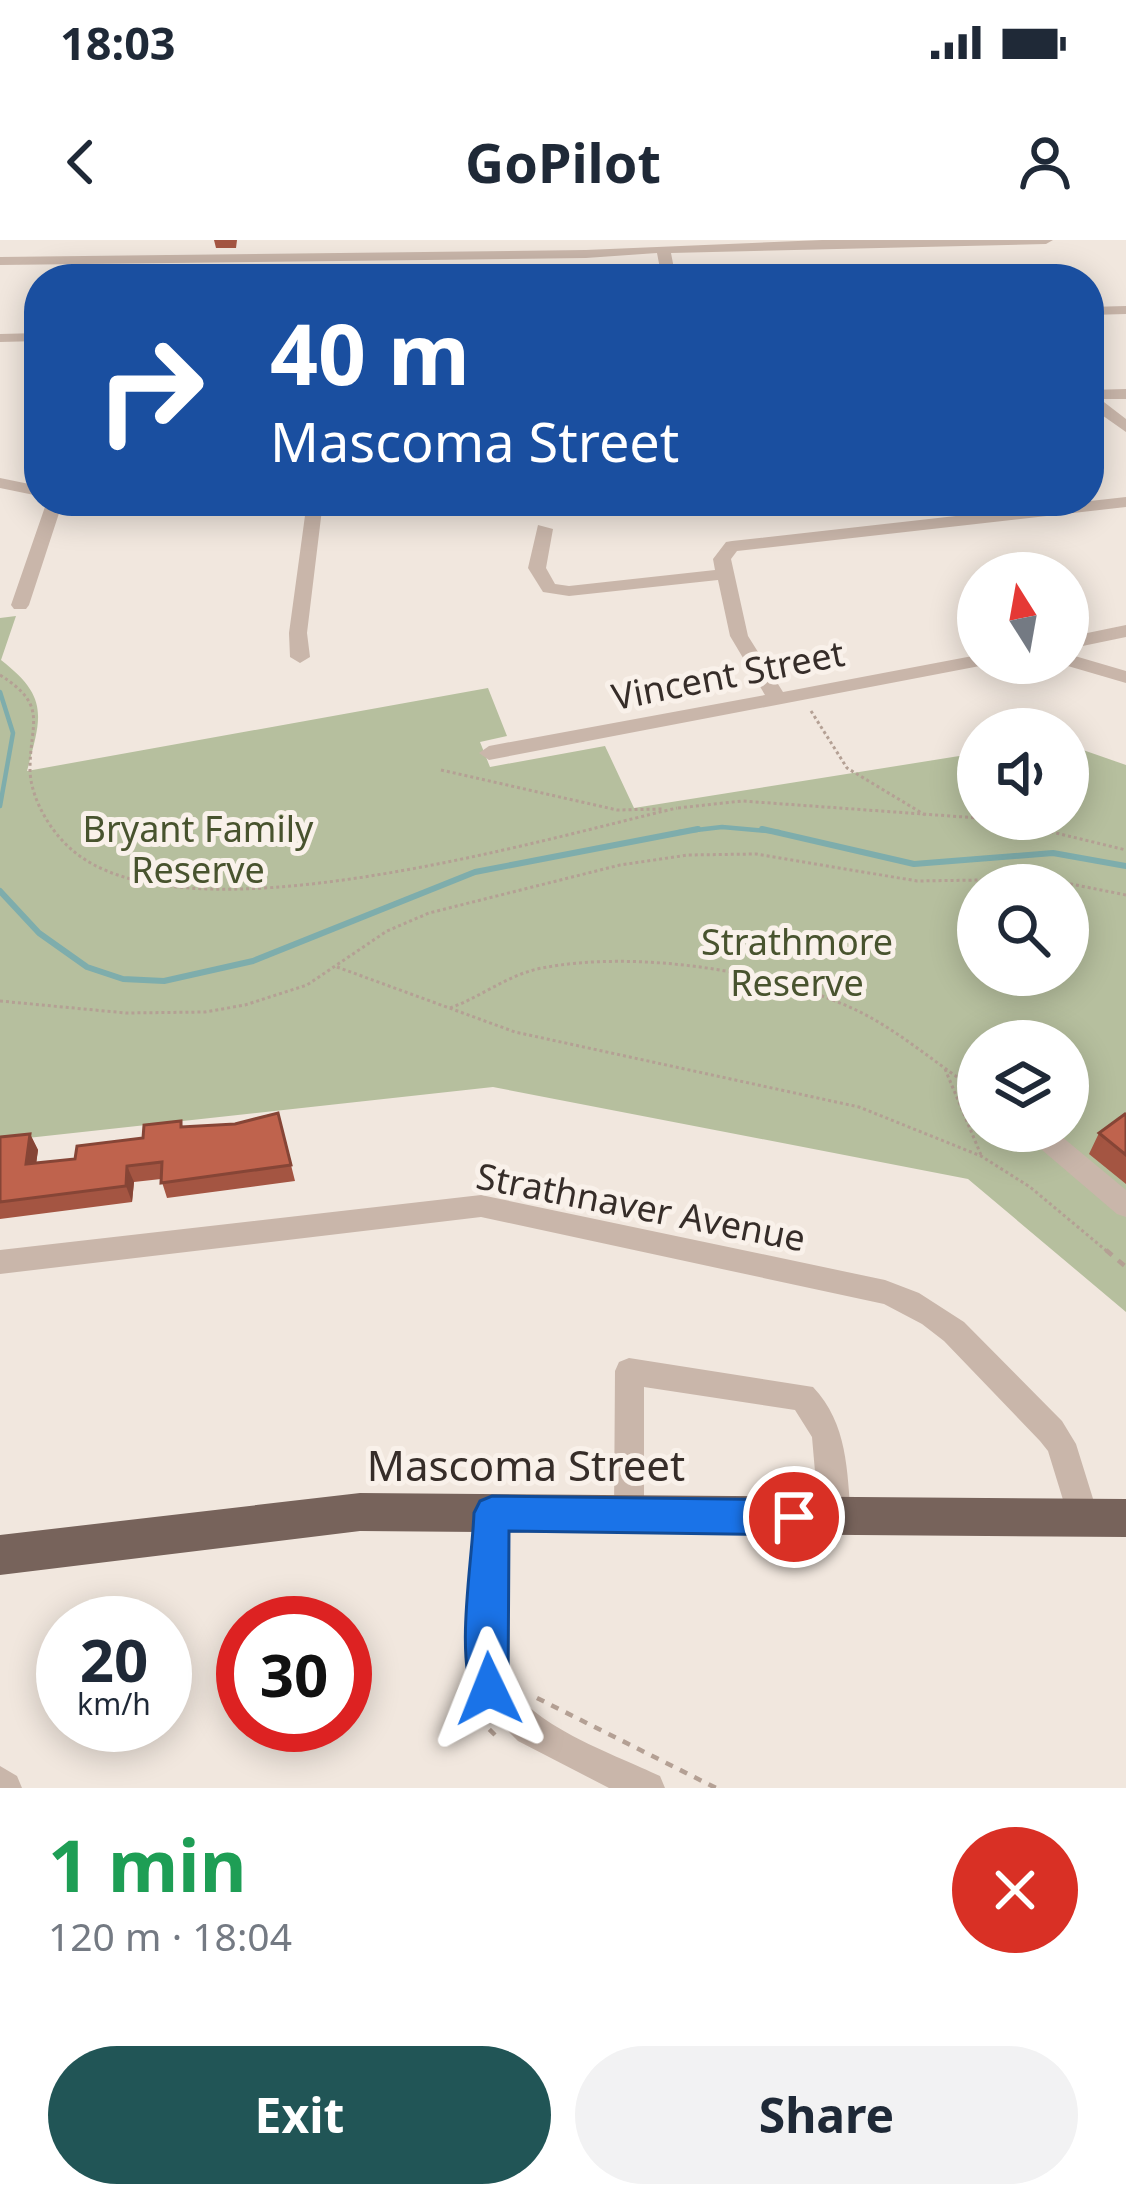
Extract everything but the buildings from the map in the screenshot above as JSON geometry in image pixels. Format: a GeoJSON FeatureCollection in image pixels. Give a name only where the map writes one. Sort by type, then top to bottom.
{"type":"FeatureCollection","features":[{"type":"Feature","properties":{"kind":"main road","name":"Mascoma Street"},"geometry":{"type":"LineString","coordinates":[[0,1556],[313,1514],[1126,1518]]}},
{"type":"Feature","properties":{"kind":"street"},"geometry":{"type":"LineString","coordinates":[[84,263],[93,240]]}},
{"type":"Feature","properties":{"kind":"street"},"geometry":{"type":"LineString","coordinates":[[410,264],[412,240]]}},
{"type":"Feature","properties":{"kind":"street"},"geometry":{"type":"LineString","coordinates":[[0,261],[410,257],[702,243],[1046,240]]}},
{"type":"Feature","properties":{"kind":"street"},"geometry":{"type":"LineString","coordinates":[[20,604],[50,516]]}},
{"type":"Feature","properties":{"kind":"street"},"geometry":{"type":"LineString","coordinates":[[299,657],[313,516]]}},
{"type":"Feature","properties":{"kind":"street"},"geometry":{"type":"LineString","coordinates":[[544,529],[537,568],[549,588],[569,591],[724,564],[741,543],[995,516]]}},
{"type":"Feature","properties":{"kind":"street"},"geometry":{"type":"LineString","coordinates":[[724,564],[740,637],[778,700]]}},
{"type":"Feature","properties":{"kind":"street"},"geometry":{"type":"LineString","coordinates":[[1089,639],[1126,632]]}},
{"type":"Feature","properties":{"kind":"street"},"geometry":{"type":"LineString","coordinates":[[1089,663],[1123,669],[1117,639],[1126,632]]}},
{"type":"Feature","properties":{"kind":"street","name":"Vincent Street"},"geometry":{"type":"LineString","coordinates":[[489,753],[957,665]]}},
{"type":"Feature","properties":{"kind":"street"},"geometry":{"type":"LineString","coordinates":[[1062,1152],[1126,1206]]}},
{"type":"Feature","properties":{"kind":"street","name":"Strathnaver Avenue"},"geometry":{"type":"LineString","coordinates":[[0,1262],[481,1206],[885,1292],[909,1299],[938,1319],[1051,1431],[1072,1472],[1083,1518]]}},
{"type":"Feature","properties":{"kind":"street"},"geometry":{"type":"LineString","coordinates":[[629,1515],[628,1371],[802,1396],[818,1410],[826,1426],[835,1518]]}},
{"type":"Feature","properties":{"kind":"street"},"geometry":{"type":"LineString","coordinates":[[492,1513],[486,1653],[489,1689],[506,1714],[648,1788]]}},
{"type":"Feature","properties":{"kind":"path"},"geometry":{"type":"LineString","coordinates":[[0,675],[24,689],[38,724],[32,784],[43,802],[49,828],[78,857],[105,872],[142,883],[196,890],[258,889],[520,844],[677,808]]}},
{"type":"Feature","properties":{"kind":"path"},"geometry":{"type":"LineString","coordinates":[[806,705],[847,769],[926,815]]}},
{"type":"Feature","properties":{"kind":"path"},"geometry":{"type":"LineString","coordinates":[[441,770],[617,810],[742,801],[957,817]]}},
{"type":"Feature","properties":{"kind":"path"},"geometry":{"type":"LineString","coordinates":[[1085,840],[1126,850]]}},
{"type":"Feature","properties":{"kind":"path"},"geometry":{"type":"LineString","coordinates":[[0,1001],[97,1012],[205,1012],[290,992],[387,932],[456,904],[620,865],[688,855],[756,854],[917,881],[1046,879],[1126,895]]}},
{"type":"Feature","properties":{"kind":"path"},"geometry":{"type":"LineString","coordinates":[[447,1010],[483,998],[501,984],[539,968],[676,965],[739,975],[840,1004],[902,1036],[957,1076]]}},
{"type":"Feature","properties":{"kind":"path"},"geometry":{"type":"LineString","coordinates":[[336,967],[515,1032],[859,1107],[981,1156],[1030,1187],[1126,1267]]}},
{"type":"Feature","properties":{"kind":"path"},"geometry":{"type":"LineString","coordinates":[[945,1068],[981,1156]]}},
{"type":"Feature","properties":{"kind":"path"},"geometry":{"type":"LineString","coordinates":[[530,1694],[716,1788]]}},
{"type":"Feature","properties":{"kind":"green space","name":"Strathmore Reserve"},"geometry":{"type":"Polygon","coordinates":[[[16,616],[1,660],[28,686],[38,710],[27,771],[488,688],[507,736],[480,742],[490,767],[605,746],[634,808],[957,756],[957,840],[1089,840],[1089,752],[1126,765],[1126,1312],[968,1179],[493,1087],[0,1141],[0,618],[16,616]]]}},
{"type":"Feature","properties":{"kind":"waterway"},"geometry":{"type":"LineString","coordinates":[[0,692],[13,733],[0,806]]}},
{"type":"Feature","properties":{"kind":"waterway"},"geometry":{"type":"LineString","coordinates":[[688,831],[722,827],[773,831]]}},
{"type":"Feature","properties":{"kind":"waterway"},"geometry":{"type":"LineString","coordinates":[[688,831],[698,829]]}},
{"type":"Feature","properties":{"kind":"waterway"},"geometry":{"type":"LineString","coordinates":[[762,829],[773,831]]}},
{"type":"Feature","properties":{"kind":"waterway"},"geometry":{"type":"LineString","coordinates":[[0,891],[39,933],[87,967],[123,979],[164,981],[253,961],[475,872],[688,831]]}},
{"type":"Feature","properties":{"kind":"waterway"},"geometry":{"type":"LineString","coordinates":[[679,832],[688,831]]}},
{"type":"Feature","properties":{"kind":"waterway"},"geometry":{"type":"LineString","coordinates":[[773,831],[779,832]]}},
{"type":"Feature","properties":{"kind":"waterway"},"geometry":{"type":"LineString","coordinates":[[773,831],[914,864],[1053,853],[1126,866]]}},
{"type":"Feature","properties":{"kind":"route"},"geometry":{"type":"LineString","coordinates":[[489,1689],[485,1675],[492,1513],[794,1517]]}},
{"type":"Feature","properties":{"kind":"park label","name":"Bryant Family Reserve"},"geometry":{"type":"Point","coordinates":[198,850]}}]}
